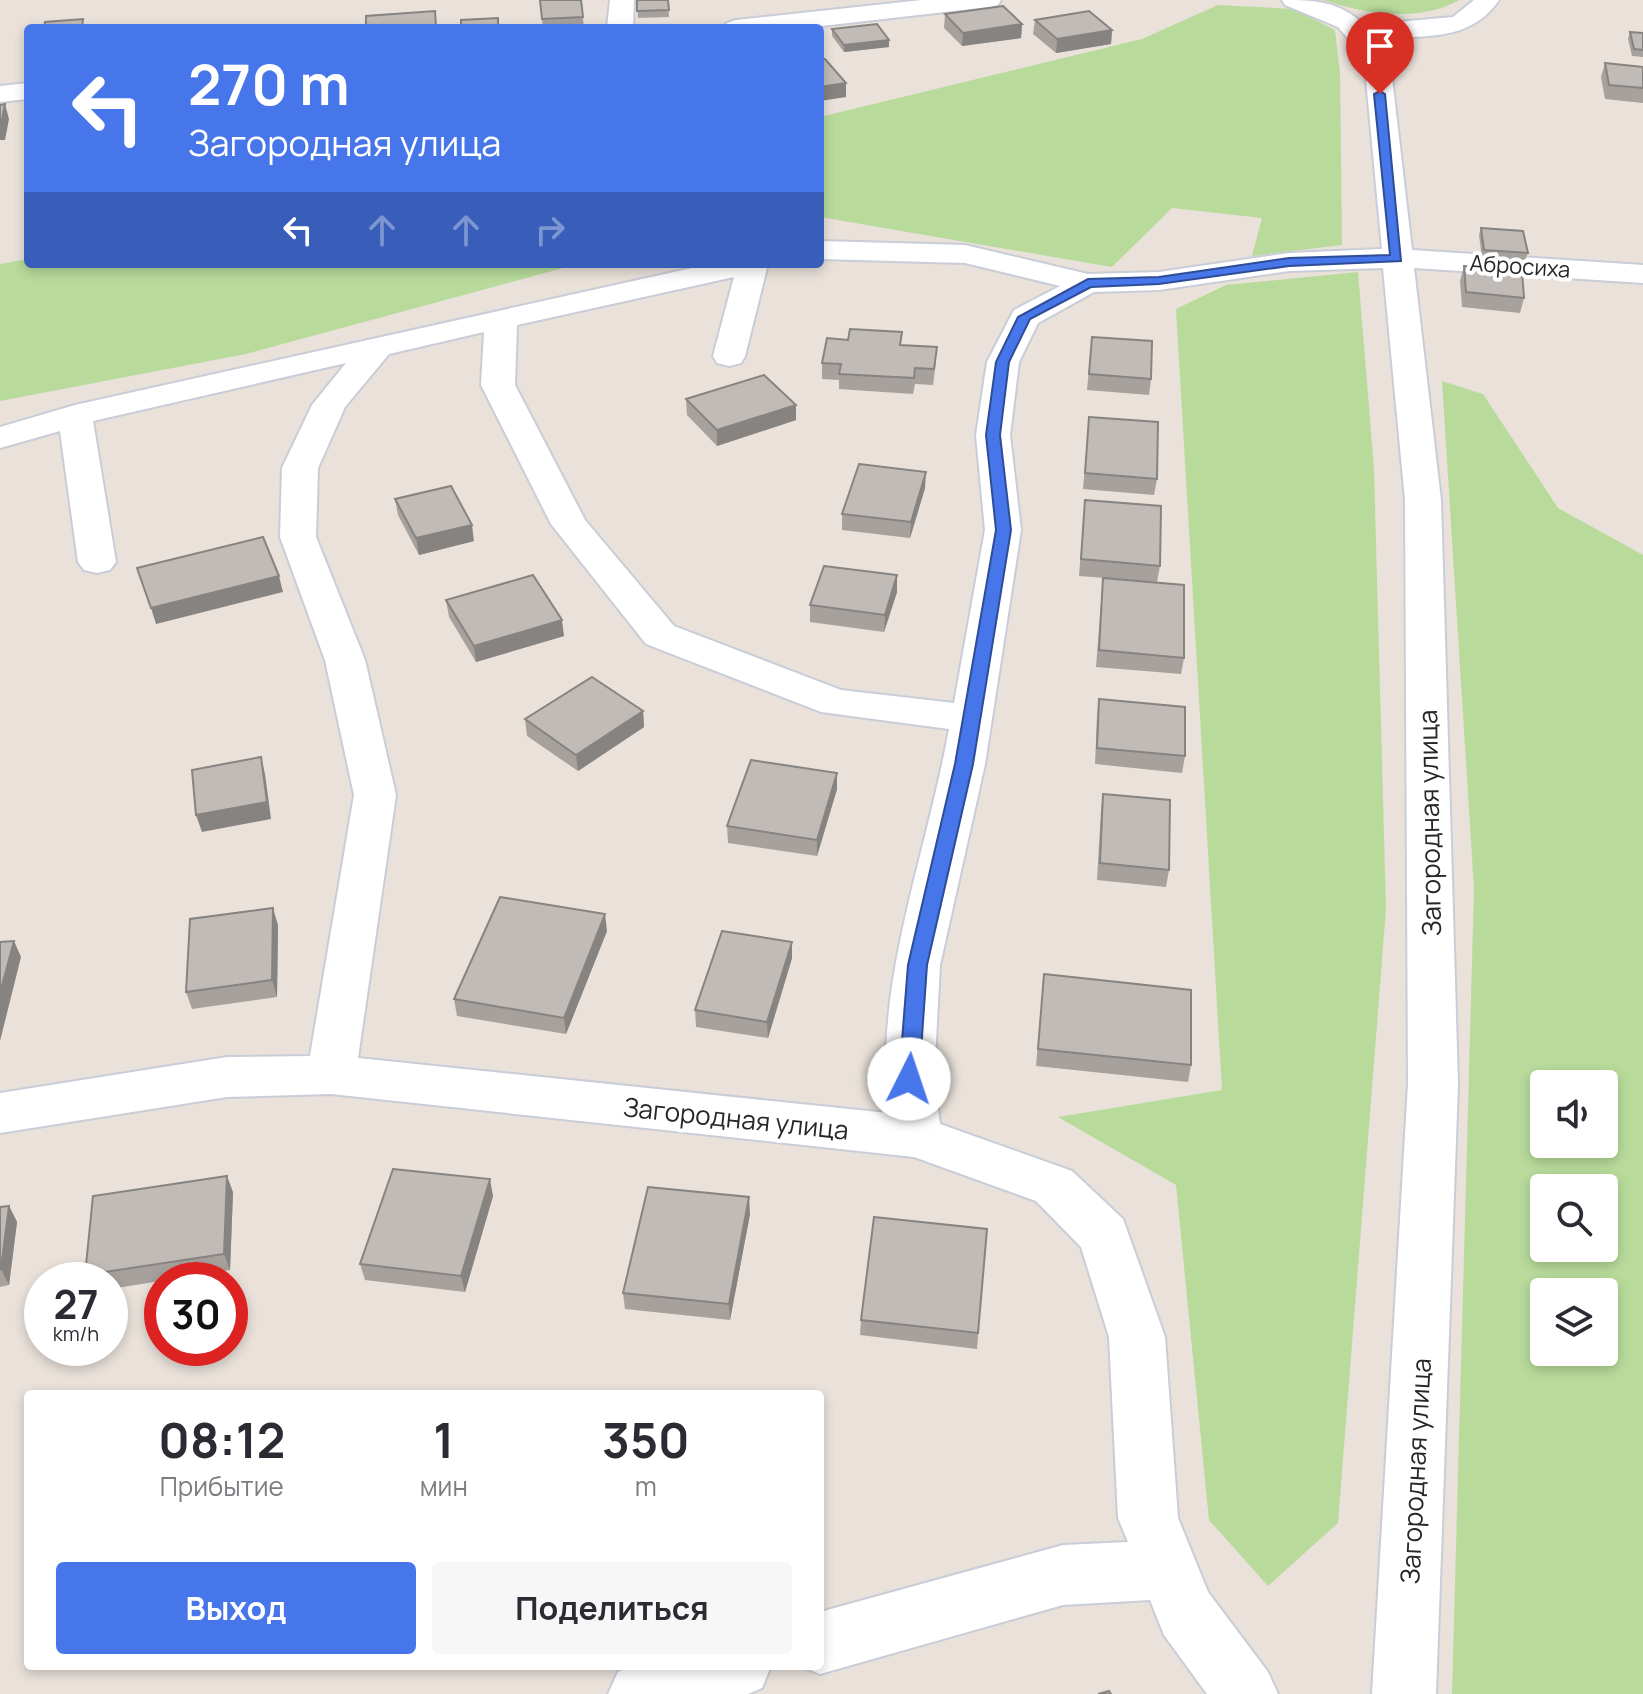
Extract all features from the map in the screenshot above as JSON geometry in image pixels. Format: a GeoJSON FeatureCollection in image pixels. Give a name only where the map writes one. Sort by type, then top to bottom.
{"type":"FeatureCollection","features":[{"type":"Feature","properties":{"kind":"street"},"geometry":{"type":"LineString","coordinates":[[620,24],[622,0]]}},
{"type":"Feature","properties":{"kind":"street"},"geometry":{"type":"LineString","coordinates":[[772,24],[989,0]]}},
{"type":"Feature","properties":{"kind":"street","name":"Загородная улица"},"geometry":{"type":"LineString","coordinates":[[1294,0],[1341,15],[1360,33],[1378,69],[1423,500],[1433,1084],[1404,1694]]}},
{"type":"Feature","properties":{"kind":"street"},"geometry":{"type":"LineString","coordinates":[[1360,33],[1460,24],[1487,0]]}},
{"type":"Feature","properties":{"kind":"street"},"geometry":{"type":"LineString","coordinates":[[0,94],[24,91]]}},
{"type":"Feature","properties":{"kind":"street"},"geometry":{"type":"LineString","coordinates":[[824,250],[965,254],[1088,283]]}},
{"type":"Feature","properties":{"kind":"street","name":"Абросиха"},"geometry":{"type":"LineString","coordinates":[[1088,283],[1159,281],[1289,262],[1397,258],[1643,274]]}},
{"type":"Feature","properties":{"kind":"street"},"geometry":{"type":"LineString","coordinates":[[0,438],[75,415],[734,268]]}},
{"type":"Feature","properties":{"kind":"street"},"geometry":{"type":"LineString","coordinates":[[729,356],[751,268]]}},
{"type":"Feature","properties":{"kind":"street"},"geometry":{"type":"LineString","coordinates":[[916,1137],[909,1079],[917,965],[972,718],[1003,530],[993,435],[1003,362],[1025,317],[1088,283]]}},
{"type":"Feature","properties":{"kind":"street"},"geometry":{"type":"LineString","coordinates":[[501,320],[498,385],[569,524],[660,635],[835,703],[972,718]]}},
{"type":"Feature","properties":{"kind":"street"},"geometry":{"type":"LineString","coordinates":[[331,1075],[375,795],[345,660],[298,537],[300,468],[329,405],[378,346]]}},
{"type":"Feature","properties":{"kind":"street"},"geometry":{"type":"LineString","coordinates":[[75,415],[97,562]]}},
{"type":"Feature","properties":{"kind":"street","name":"Загородная улица"},"geometry":{"type":"LineString","coordinates":[[0,1113],[227,1077],[331,1075],[916,1137],[1054,1186],[1104,1235],[1137,1337],[1148,1518],[1186,1613],[1246,1694]]}},
{"type":"Feature","properties":{"kind":"street"},"geometry":{"type":"LineString","coordinates":[[824,1642],[1063,1575],[1169,1569]]}},
{"type":"Feature","properties":{"kind":"street"},"geometry":{"type":"LineString","coordinates":[[640,1694],[726,1670]]}},
{"type":"Feature","properties":{"kind":"green space"},"geometry":{"type":"Polygon","coordinates":[[[1323,0],[1459,0],[1427,12],[1392,14],[1323,0]]]}},
{"type":"Feature","properties":{"kind":"green space"},"geometry":{"type":"Polygon","coordinates":[[[1218,5],[1294,9],[1335,30],[1340,73],[1342,245],[1252,256],[1262,218],[1172,208],[1112,267],[824,218],[824,116],[1142,39],[1218,5]]]}},
{"type":"Feature","properties":{"kind":"green space"},"geometry":{"type":"Polygon","coordinates":[[[24,260],[24,268],[563,268],[246,354],[0,401],[0,264],[24,260]]]}},
{"type":"Feature","properties":{"kind":"green space"},"geometry":{"type":"Polygon","coordinates":[[[1358,272],[1374,469],[1386,909],[1338,1523],[1268,1586],[1209,1520],[1176,1185],[1058,1117],[1222,1090],[1176,309],[1226,285],[1358,272]]]}},
{"type":"Feature","properties":{"kind":"green space"},"geometry":{"type":"Polygon","coordinates":[[[1442,381],[1483,394],[1558,508],[1643,555],[1643,1694],[1452,1694],[1474,889],[1442,381]]]}},
{"type":"Feature","properties":{"kind":"building"},"geometry":{"type":"Polygon","coordinates":[[[540,0],[581,0],[583,17],[542,19],[540,0]]]}},
{"type":"Feature","properties":{"kind":"building"},"geometry":{"type":"Polygon","coordinates":[[[637,0],[668,0],[669,10],[637,11],[637,0]]]}},
{"type":"Feature","properties":{"kind":"building"},"geometry":{"type":"Polygon","coordinates":[[[1003,6],[1022,24],[963,33],[945,14],[1003,6]]]}},
{"type":"Feature","properties":{"kind":"building"},"geometry":{"type":"Polygon","coordinates":[[[435,11],[436,24],[366,24],[366,16],[435,11]]]}},
{"type":"Feature","properties":{"kind":"building"},"geometry":{"type":"Polygon","coordinates":[[[1089,11],[1112,30],[1057,39],[1035,20],[1089,11]]]}},
{"type":"Feature","properties":{"kind":"building"},"geometry":{"type":"Polygon","coordinates":[[[498,18],[498,24],[461,24],[461,20],[498,18]]]}},
{"type":"Feature","properties":{"kind":"building"},"geometry":{"type":"Polygon","coordinates":[[[83,19],[82,24],[45,22],[83,19]]]}},
{"type":"Feature","properties":{"kind":"building"},"geometry":{"type":"Polygon","coordinates":[[[877,24],[889,40],[844,45],[832,29],[877,24]]]}},
{"type":"Feature","properties":{"kind":"building"},"geometry":{"type":"Polygon","coordinates":[[[1630,32],[1643,33],[1643,50],[1634,49],[1630,32]]]}},
{"type":"Feature","properties":{"kind":"building"},"geometry":{"type":"Polygon","coordinates":[[[824,59],[825,59],[846,83],[824,86],[824,59]]]}},
{"type":"Feature","properties":{"kind":"building"},"geometry":{"type":"Polygon","coordinates":[[[1605,63],[1643,67],[1643,88],[1609,85],[1605,63]]]}},
{"type":"Feature","properties":{"kind":"building"},"geometry":{"type":"Polygon","coordinates":[[[5,104],[1,125],[0,125],[0,105],[5,104]]]}},
{"type":"Feature","properties":{"kind":"building"},"geometry":{"type":"Polygon","coordinates":[[[1481,228],[1523,231],[1528,253],[1484,250],[1481,228]]]}},
{"type":"Feature","properties":{"kind":"building"},"geometry":{"type":"Polygon","coordinates":[[[1464,266],[1522,272],[1524,298],[1466,292],[1464,266]]]}},
{"type":"Feature","properties":{"kind":"building"},"geometry":{"type":"Polygon","coordinates":[[[850,329],[902,332],[900,345],[937,347],[934,369],[915,368],[914,378],[839,374],[841,364],[822,363],[827,338],[848,340],[850,329]]]}},
{"type":"Feature","properties":{"kind":"building"},"geometry":{"type":"Polygon","coordinates":[[[1092,337],[1152,341],[1151,379],[1089,374],[1092,337]]]}},
{"type":"Feature","properties":{"kind":"building"},"geometry":{"type":"Polygon","coordinates":[[[764,375],[796,405],[717,430],[686,399],[764,375]]]}},
{"type":"Feature","properties":{"kind":"building"},"geometry":{"type":"Polygon","coordinates":[[[1089,417],[1158,422],[1157,479],[1085,473],[1089,417]]]}},
{"type":"Feature","properties":{"kind":"building"},"geometry":{"type":"Polygon","coordinates":[[[859,464],[926,472],[911,522],[842,514],[859,464]]]}},
{"type":"Feature","properties":{"kind":"building"},"geometry":{"type":"Polygon","coordinates":[[[451,486],[472,525],[416,538],[395,499],[451,486]]]}},
{"type":"Feature","properties":{"kind":"building"},"geometry":{"type":"Polygon","coordinates":[[[1085,500],[1161,506],[1160,566],[1081,559],[1085,500]]]}},
{"type":"Feature","properties":{"kind":"building"},"geometry":{"type":"Polygon","coordinates":[[[263,537],[279,576],[151,608],[137,568],[263,537]]]}},
{"type":"Feature","properties":{"kind":"building"},"geometry":{"type":"Polygon","coordinates":[[[824,566],[897,575],[885,615],[810,605],[824,566]]]}},
{"type":"Feature","properties":{"kind":"building"},"geometry":{"type":"Polygon","coordinates":[[[533,575],[562,620],[474,646],[446,600],[533,575]]]}},
{"type":"Feature","properties":{"kind":"building"},"geometry":{"type":"Polygon","coordinates":[[[1103,578],[1184,585],[1184,658],[1099,650],[1103,578]]]}},
{"type":"Feature","properties":{"kind":"building"},"geometry":{"type":"Polygon","coordinates":[[[592,677],[643,711],[576,755],[525,719],[592,677]]]}},
{"type":"Feature","properties":{"kind":"building"},"geometry":{"type":"Polygon","coordinates":[[[1099,699],[1185,707],[1185,756],[1097,748],[1099,699]]]}},
{"type":"Feature","properties":{"kind":"building"},"geometry":{"type":"Polygon","coordinates":[[[261,757],[267,802],[196,815],[192,770],[261,757]]]}},
{"type":"Feature","properties":{"kind":"building"},"geometry":{"type":"Polygon","coordinates":[[[751,760],[837,773],[817,840],[727,826],[751,760]]]}},
{"type":"Feature","properties":{"kind":"building"},"geometry":{"type":"Polygon","coordinates":[[[1103,794],[1170,800],[1169,870],[1100,863],[1103,794]]]}},
{"type":"Feature","properties":{"kind":"building"},"geometry":{"type":"Polygon","coordinates":[[[500,897],[605,914],[564,1018],[454,999],[500,897]]]}},
{"type":"Feature","properties":{"kind":"building"},"geometry":{"type":"Polygon","coordinates":[[[273,908],[272,980],[186,992],[190,919],[273,908]]]}},
{"type":"Feature","properties":{"kind":"building"},"geometry":{"type":"Polygon","coordinates":[[[722,931],[792,942],[767,1022],[695,1010],[722,931]]]}},
{"type":"Feature","properties":{"kind":"building"},"geometry":{"type":"Polygon","coordinates":[[[14,941],[0,993],[0,942],[14,941]]]}},
{"type":"Feature","properties":{"kind":"building"},"geometry":{"type":"Polygon","coordinates":[[[1044,974],[1191,990],[1191,1065],[1038,1049],[1044,974]]]}},
{"type":"Feature","properties":{"kind":"building"},"geometry":{"type":"Polygon","coordinates":[[[393,1169],[490,1179],[461,1276],[360,1264],[393,1169]]]}},
{"type":"Feature","properties":{"kind":"building"},"geometry":{"type":"Polygon","coordinates":[[[227,1176],[224,1254],[171,1262],[144,1262],[144,1266],[128,1269],[128,1262],[86,1262],[93,1196],[227,1176]]]}},
{"type":"Feature","properties":{"kind":"building"},"geometry":{"type":"Polygon","coordinates":[[[648,1187],[749,1197],[729,1304],[623,1293],[648,1187]]]}},
{"type":"Feature","properties":{"kind":"building"},"geometry":{"type":"Polygon","coordinates":[[[9,1206],[1,1269],[0,1269],[0,1207],[9,1206]]]}},
{"type":"Feature","properties":{"kind":"building"},"geometry":{"type":"Polygon","coordinates":[[[874,1217],[987,1229],[978,1333],[861,1320],[874,1217]]]}},
{"type":"Feature","properties":{"kind":"route"},"geometry":{"type":"LineString","coordinates":[[909,1079],[917,965],[964,764],[1003,530],[993,435],[1003,362],[1025,317],[1088,283],[1159,281],[1289,262],[1397,258],[1380,94]]}}]}
